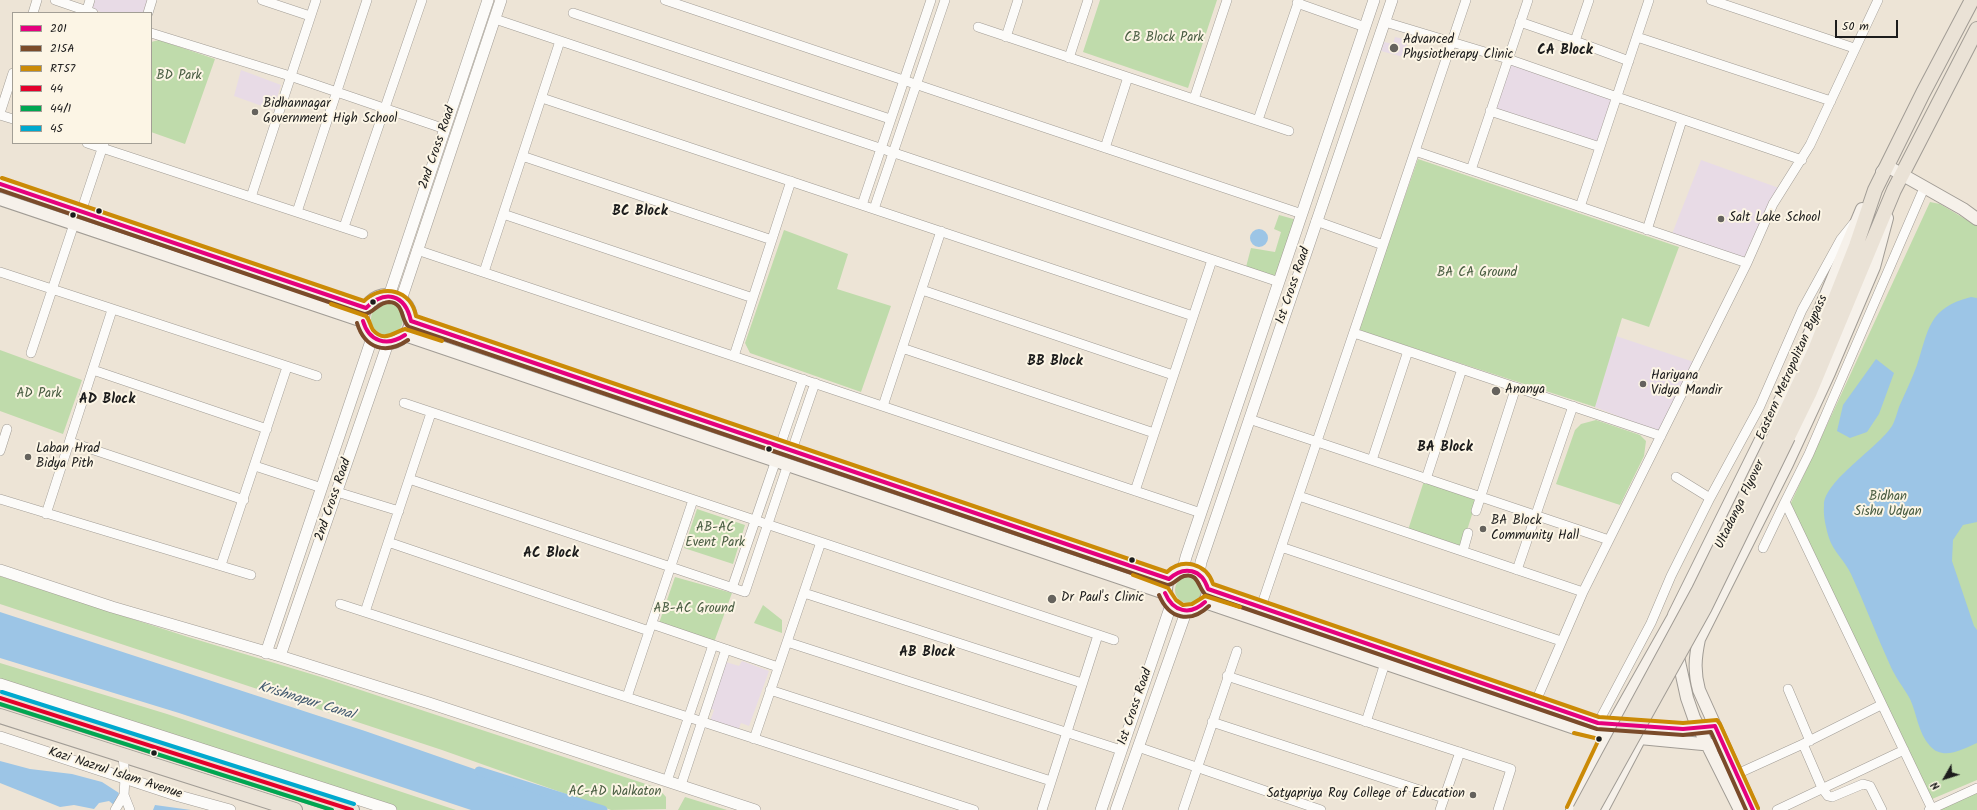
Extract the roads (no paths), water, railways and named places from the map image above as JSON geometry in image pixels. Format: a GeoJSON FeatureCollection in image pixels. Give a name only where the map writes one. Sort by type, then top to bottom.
{"type":"FeatureCollection","features":[{"type":"Feature","properties":{"kind":"main road","name":"Eastern Metropolitan Bypass"},"geometry":{"type":"LineString","coordinates":[[1740,810],[1707,746],[1687,698],[1676,648],[1674,615],[1788,385],[1868,195],[1886,166],[1972,0]]}},
{"type":"Feature","properties":{"kind":"main road"},"geometry":{"type":"LineString","coordinates":[[1754,810],[1722,744],[1699,690],[1695,675],[1695,662],[1699,639],[1787,464],[1838,352],[1874,267],[1894,190],[1977,29]]}},
{"type":"Feature","properties":{"kind":"main road"},"geometry":{"type":"LineString","coordinates":[[1886,166],[1963,209],[1977,219]]}},
{"type":"Feature","properties":{"kind":"main road","name":"Ultadanga Flyover"},"geometry":{"type":"LineString","coordinates":[[1592,810],[1705,607],[1782,435],[1856,246],[1875,190],[1886,166]]}},
{"type":"Feature","properties":{"kind":"main road"},"geometry":{"type":"LineString","coordinates":[[0,184],[366,308]]}},
{"type":"Feature","properties":{"kind":"main road","name":"Ultadanga Flyover"},"geometry":{"type":"LineString","coordinates":[[1580,810],[1782,435],[1809,394],[1894,190]]}},
{"type":"Feature","properties":{"kind":"main road"},"geometry":{"type":"LineString","coordinates":[[0,199],[363,321]]}},
{"type":"Feature","properties":{"kind":"main road"},"geometry":{"type":"LineString","coordinates":[[389,296],[401,300],[408,309],[411,321],[405,335],[394,342],[388,343],[372,338],[366,331],[363,321],[366,308],[372,301],[380,297],[389,296]]}},
{"type":"Feature","properties":{"kind":"main road"},"geometry":{"type":"LineString","coordinates":[[411,321],[1168,579]]}},
{"type":"Feature","properties":{"kind":"main road"},"geometry":{"type":"LineString","coordinates":[[405,335],[1166,593]]}},
{"type":"Feature","properties":{"kind":"main road"},"geometry":{"type":"LineString","coordinates":[[516,372],[520,358]]}},
{"type":"Feature","properties":{"kind":"main road"},"geometry":{"type":"LineString","coordinates":[[841,482],[847,469]]}},
{"type":"Feature","properties":{"kind":"main road"},"geometry":{"type":"LineString","coordinates":[[1029,546],[1033,533]]}},
{"type":"Feature","properties":{"kind":"main road"},"geometry":{"type":"LineString","coordinates":[[1183,569],[1199,573],[1205,580],[1208,589],[1205,602],[1197,610],[1186,612],[1171,605],[1166,593],[1168,579],[1183,569]]}},
{"type":"Feature","properties":{"kind":"main road"},"geometry":{"type":"LineString","coordinates":[[1208,589],[1536,700],[1598,723],[1610,729]]}},
{"type":"Feature","properties":{"kind":"main road"},"geometry":{"type":"LineString","coordinates":[[1205,602],[1576,728],[1643,732],[1715,726]]}},
{"type":"Feature","properties":{"kind":"main road"},"geometry":{"type":"LineString","coordinates":[[1572,810],[1610,729],[1674,615]]}},
{"type":"Feature","properties":{"kind":"main road"},"geometry":{"type":"LineString","coordinates":[[1312,639],[1317,626]]}},
{"type":"Feature","properties":{"kind":"main road"},"geometry":{"type":"LineString","coordinates":[[0,698],[352,810]]}},
{"type":"Feature","properties":{"kind":"main road","name":"Kazi Nazrul Islam Avenue"},"geometry":{"type":"LineString","coordinates":[[0,716],[295,810]]}},
{"type":"Feature","properties":{"kind":"main road"},"geometry":{"type":"LineString","coordinates":[[1643,732],[1671,740],[1707,746],[1722,744]]}},
{"type":"Feature","properties":{"kind":"main road"},"geometry":{"type":"LineString","coordinates":[[1602,810],[1643,732]]}},
{"type":"Feature","properties":{"kind":"street"},"geometry":{"type":"LineString","coordinates":[[33,12],[37,0]]}},
{"type":"Feature","properties":{"kind":"street"},"geometry":{"type":"LineString","coordinates":[[55,0],[89,12],[90,0]]}},
{"type":"Feature","properties":{"kind":"street"},"geometry":{"type":"LineString","coordinates":[[148,12],[152,0]]}},
{"type":"Feature","properties":{"kind":"street"},"geometry":{"type":"LineString","coordinates":[[262,0],[310,16]]}},
{"type":"Feature","properties":{"kind":"street"},"geometry":{"type":"LineString","coordinates":[[251,196],[316,0]]}},
{"type":"Feature","properties":{"kind":"street"},"geometry":{"type":"LineString","coordinates":[[297,212],[367,0]]}},
{"type":"Feature","properties":{"kind":"street"},"geometry":{"type":"LineString","coordinates":[[344,227],[422,0]]}},
{"type":"Feature","properties":{"kind":"street","name":"2nd Cross Road"},"geometry":{"type":"LineString","coordinates":[[389,296],[488,0]]}},
{"type":"Feature","properties":{"kind":"street"},"geometry":{"type":"LineString","coordinates":[[401,300],[502,0]]}},
{"type":"Feature","properties":{"kind":"street"},"geometry":{"type":"LineString","coordinates":[[666,0],[1302,214]]}},
{"type":"Feature","properties":{"kind":"street"},"geometry":{"type":"LineString","coordinates":[[862,205],[931,0]]}},
{"type":"Feature","properties":{"kind":"street"},"geometry":{"type":"LineString","coordinates":[[874,209],[945,0]]}},
{"type":"Feature","properties":{"kind":"street"},"geometry":{"type":"LineString","coordinates":[[1006,37],[1018,0]]}},
{"type":"Feature","properties":{"kind":"street"},"geometry":{"type":"LineString","coordinates":[[1069,58],[1088,0]]}},
{"type":"Feature","properties":{"kind":"street"},"geometry":{"type":"LineString","coordinates":[[1194,99],[1227,0]]}},
{"type":"Feature","properties":{"kind":"street","name":"1st Cross Road"},"geometry":{"type":"LineString","coordinates":[[1183,569],[1374,0]]}},
{"type":"Feature","properties":{"kind":"street","name":"1st Cross Road"},"geometry":{"type":"LineString","coordinates":[[1199,573],[1201,562],[1316,220],[1361,87],[1386,22],[1392,0]]}},
{"type":"Feature","properties":{"kind":"street"},"geometry":{"type":"LineString","coordinates":[[1261,607],[1466,0]]}},
{"type":"Feature","properties":{"kind":"street"},"geometry":{"type":"LineString","coordinates":[[1470,170],[1528,0]]}},
{"type":"Feature","properties":{"kind":"street"},"geometry":{"type":"LineString","coordinates":[[1575,41],[1589,0]]}},
{"type":"Feature","properties":{"kind":"street"},"geometry":{"type":"LineString","coordinates":[[1580,207],[1649,0]]}},
{"type":"Feature","properties":{"kind":"street"},"geometry":{"type":"LineString","coordinates":[[1711,0],[1854,48]]}},
{"type":"Feature","properties":{"kind":"street"},"geometry":{"type":"LineString","coordinates":[[1536,700],[1583,592],[1747,263],[1773,204],[1802,160],[1831,102],[1854,48],[1878,0]]}},
{"type":"Feature","properties":{"kind":"street"},"geometry":{"type":"LineString","coordinates":[[1258,120],[1298,2],[1365,27]]}},
{"type":"Feature","properties":{"kind":"street"},"geometry":{"type":"LineString","coordinates":[[573,13],[890,119]]}},
{"type":"Feature","properties":{"kind":"street"},"geometry":{"type":"LineString","coordinates":[[495,19],[1279,282]]}},
{"type":"Feature","properties":{"kind":"street"},"geometry":{"type":"LineString","coordinates":[[1386,22],[1508,59],[1616,98],[1802,160]]}},
{"type":"Feature","properties":{"kind":"street"},"geometry":{"type":"LineString","coordinates":[[1520,22],[1629,61]]}},
{"type":"Feature","properties":{"kind":"street"},"geometry":{"type":"LineString","coordinates":[[978,27],[1289,131]]}},
{"type":"Feature","properties":{"kind":"street"},"geometry":{"type":"LineString","coordinates":[[152,33],[290,76],[445,129]]}},
{"type":"Feature","properties":{"kind":"street"},"geometry":{"type":"LineString","coordinates":[[1637,37],[1831,102]]}},
{"type":"Feature","properties":{"kind":"street"},"geometry":{"type":"LineString","coordinates":[[484,272],[560,41]]}},
{"type":"Feature","properties":{"kind":"street"},"geometry":{"type":"LineString","coordinates":[[12,77],[0,114],[12,119]]}},
{"type":"Feature","properties":{"kind":"street"},"geometry":{"type":"LineString","coordinates":[[1105,148],[1128,77]]}},
{"type":"Feature","properties":{"kind":"street"},"geometry":{"type":"LineString","coordinates":[[542,98],[1193,316]]}},
{"type":"Feature","properties":{"kind":"street"},"geometry":{"type":"LineString","coordinates":[[1490,111],[1600,147]]}},
{"type":"Feature","properties":{"kind":"street"},"geometry":{"type":"LineString","coordinates":[[1647,230],[1682,120]]}},
{"type":"Feature","properties":{"kind":"street"},"geometry":{"type":"LineString","coordinates":[[92,144],[103,146],[363,234]]}},
{"type":"Feature","properties":{"kind":"street"},"geometry":{"type":"LineString","coordinates":[[81,212],[103,146]]}},
{"type":"Feature","properties":{"kind":"street"},"geometry":{"type":"LineString","coordinates":[[1415,151],[1747,263]]}},
{"type":"Feature","properties":{"kind":"street"},"geometry":{"type":"LineString","coordinates":[[522,156],[772,240]]}},
{"type":"Feature","properties":{"kind":"street"},"geometry":{"type":"LineString","coordinates":[[734,356],[791,181]]}},
{"type":"Feature","properties":{"kind":"street"},"geometry":{"type":"LineString","coordinates":[[1763,548],[1809,454],[1924,188]]}},
{"type":"Feature","properties":{"kind":"street"},"geometry":{"type":"LineString","coordinates":[[503,214],[753,298]]}},
{"type":"Feature","properties":{"kind":"street"},"geometry":{"type":"LineString","coordinates":[[414,220],[426,224]]}},
{"type":"Feature","properties":{"kind":"street"},"geometry":{"type":"LineString","coordinates":[[1316,220],[1383,245]]}},
{"type":"Feature","properties":{"kind":"street"},"geometry":{"type":"LineString","coordinates":[[1598,723],[1651,623],[1671,576],[1710,498],[1760,406],[1802,310],[1841,239],[1850,226],[1858,220]]}},
{"type":"Feature","properties":{"kind":"street"},"geometry":{"type":"LineString","coordinates":[[31,353],[74,224]]}},
{"type":"Feature","properties":{"kind":"street"},"geometry":{"type":"LineString","coordinates":[[883,406],[941,231]]}},
{"type":"Feature","properties":{"kind":"street"},"geometry":{"type":"LineString","coordinates":[[417,250],[1201,513]]}},
{"type":"Feature","properties":{"kind":"street"},"geometry":{"type":"LineString","coordinates":[[1135,491],[1212,260]]}},
{"type":"Feature","properties":{"kind":"street"},"geometry":{"type":"LineString","coordinates":[[0,272],[51,290],[317,376]]}},
{"type":"Feature","properties":{"kind":"street"},"geometry":{"type":"LineString","coordinates":[[922,290],[1174,375]]}},
{"type":"Feature","properties":{"kind":"street"},"geometry":{"type":"LineString","coordinates":[[46,514],[112,310]]}},
{"type":"Feature","properties":{"kind":"street"},"geometry":{"type":"LineString","coordinates":[[1262,333],[1277,337]]}},
{"type":"Feature","properties":{"kind":"street"},"geometry":{"type":"LineString","coordinates":[[1354,333],[1661,436]]}},
{"type":"Feature","properties":{"kind":"street"},"geometry":{"type":"LineString","coordinates":[[266,653],[372,338]]}},
{"type":"Feature","properties":{"kind":"street","name":"2nd Cross Road"},"geometry":{"type":"LineString","coordinates":[[280,656],[388,343]]}},
{"type":"Feature","properties":{"kind":"street"},"geometry":{"type":"LineString","coordinates":[[902,348],[1154,433]]}},
{"type":"Feature","properties":{"kind":"street"},"geometry":{"type":"LineString","coordinates":[[1372,460],[1408,351]]}},
{"type":"Feature","properties":{"kind":"street"},"geometry":{"type":"LineString","coordinates":[[220,566],[244,500],[287,367]]}},
{"type":"Feature","properties":{"kind":"street"},"geometry":{"type":"LineString","coordinates":[[1426,479],[1462,369]]}},
{"type":"Feature","properties":{"kind":"street"},"geometry":{"type":"LineString","coordinates":[[93,370],[267,429]]}},
{"type":"Feature","properties":{"kind":"street"},"geometry":{"type":"LineString","coordinates":[[780,446],[803,379]]}},
{"type":"Feature","properties":{"kind":"street"},"geometry":{"type":"LineString","coordinates":[[792,450],[815,383]]}},
{"type":"Feature","properties":{"kind":"street"},"geometry":{"type":"LineString","coordinates":[[1476,511],[1516,387]]}},
{"type":"Feature","properties":{"kind":"street"},"geometry":{"type":"LineString","coordinates":[[404,403],[1114,640]]}},
{"type":"Feature","properties":{"kind":"street"},"geometry":{"type":"LineString","coordinates":[[1517,570],[1534,515],[1573,406]]}},
{"type":"Feature","properties":{"kind":"street"},"geometry":{"type":"LineString","coordinates":[[365,612],[431,413]]}},
{"type":"Feature","properties":{"kind":"street"},"geometry":{"type":"LineString","coordinates":[[1249,419],[1609,540]]}},
{"type":"Feature","properties":{"kind":"street"},"geometry":{"type":"LineString","coordinates":[[0,451],[7,429]]}},
{"type":"Feature","properties":{"kind":"street"},"geometry":{"type":"LineString","coordinates":[[70,442],[244,500]]}},
{"type":"Feature","properties":{"kind":"street"},"geometry":{"type":"LineString","coordinates":[[334,450],[349,456]]}},
{"type":"Feature","properties":{"kind":"street"},"geometry":{"type":"LineString","coordinates":[[732,588],[776,460]]}},
{"type":"Feature","properties":{"kind":"street"},"geometry":{"type":"LineString","coordinates":[[409,479],[745,592],[788,464]]}},
{"type":"Feature","properties":{"kind":"street"},"geometry":{"type":"LineString","coordinates":[[255,466],[322,488]]}},
{"type":"Feature","properties":{"kind":"street"},"geometry":{"type":"LineString","coordinates":[[1676,478],[1710,498]]}},
{"type":"Feature","properties":{"kind":"street"},"geometry":{"type":"LineString","coordinates":[[337,492],[399,511]]}},
{"type":"Feature","properties":{"kind":"street"},"geometry":{"type":"LineString","coordinates":[[1298,496],[1583,592]]}},
{"type":"Feature","properties":{"kind":"street"},"geometry":{"type":"LineString","coordinates":[[0,499],[251,575]]}},
{"type":"Feature","properties":{"kind":"street"},"geometry":{"type":"LineString","coordinates":[[627,697],[693,500]]}},
{"type":"Feature","properties":{"kind":"street"},"geometry":{"type":"LineString","coordinates":[[1785,502],[1931,809],[1977,788]]}},
{"type":"Feature","properties":{"kind":"street"},"geometry":{"type":"LineString","coordinates":[[1463,551],[1468,533]]}},
{"type":"Feature","properties":{"kind":"street"},"geometry":{"type":"LineString","coordinates":[[305,537],[320,543]]}},
{"type":"Feature","properties":{"kind":"street"},"geometry":{"type":"LineString","coordinates":[[388,542],[650,628],[713,645],[778,667]]}},
{"type":"Feature","properties":{"kind":"street"},"geometry":{"type":"LineString","coordinates":[[754,738],[821,542]]}},
{"type":"Feature","properties":{"kind":"street"},"geometry":{"type":"LineString","coordinates":[[1281,547],[1561,641]]}},
{"type":"Feature","properties":{"kind":"street"},"geometry":{"type":"LineString","coordinates":[[0,570],[112,607],[280,656],[755,810]]}},
{"type":"Feature","properties":{"kind":"street"},"geometry":{"type":"LineString","coordinates":[[804,593],[1082,683]]}},
{"type":"Feature","properties":{"kind":"street"},"geometry":{"type":"LineString","coordinates":[[340,604],[974,810]]}},
{"type":"Feature","properties":{"kind":"street","name":"1st Cross Road"},"geometry":{"type":"LineString","coordinates":[[1101,810],[1171,605]]}},
{"type":"Feature","properties":{"kind":"street"},"geometry":{"type":"LineString","coordinates":[[1116,810],[1186,612]]}},
{"type":"Feature","properties":{"kind":"street"},"geometry":{"type":"LineString","coordinates":[[1042,810],[1098,635]]}},
{"type":"Feature","properties":{"kind":"street"},"geometry":{"type":"LineString","coordinates":[[787,642],[1121,750]]}},
{"type":"Feature","properties":{"kind":"street"},"geometry":{"type":"LineString","coordinates":[[667,781],[713,645]]}},
{"type":"Feature","properties":{"kind":"street"},"geometry":{"type":"LineString","coordinates":[[680,785],[726,649]]}},
{"type":"Feature","properties":{"kind":"street"},"geometry":{"type":"LineString","coordinates":[[1184,810],[1227,676],[1237,651]]}},
{"type":"Feature","properties":{"kind":"street"},"geometry":{"type":"LineString","coordinates":[[1366,722],[1384,663]]}},
{"type":"Feature","properties":{"kind":"street"},"geometry":{"type":"LineString","coordinates":[[1227,676],[1511,770],[1498,810]]}},
{"type":"Feature","properties":{"kind":"street"},"geometry":{"type":"LineString","coordinates":[[0,684],[391,810]]}},
{"type":"Feature","properties":{"kind":"street"},"geometry":{"type":"LineString","coordinates":[[1788,689],[1822,788],[1828,796],[1832,797],[1863,784],[1870,786],[1882,810]]}},
{"type":"Feature","properties":{"kind":"street"},"geometry":{"type":"LineString","coordinates":[[770,690],[1051,781]]}},
{"type":"Feature","properties":{"kind":"street"},"geometry":{"type":"LineString","coordinates":[[1737,774],[1807,743],[1881,705]]}},
{"type":"Feature","properties":{"kind":"street"},"geometry":{"type":"LineString","coordinates":[[1212,722],[1444,798]]}},
{"type":"Feature","properties":{"kind":"street","name":"Kazi Nazrul Islam Avenue"},"geometry":{"type":"LineString","coordinates":[[0,737],[179,796],[230,810]]}},
{"type":"Feature","properties":{"kind":"street"},"geometry":{"type":"LineString","coordinates":[[1138,747],[1321,810]]}},
{"type":"Feature","properties":{"kind":"street"},"geometry":{"type":"LineString","coordinates":[[1776,810],[1904,750]]}},
{"type":"Feature","properties":{"kind":"street"},"geometry":{"type":"LineString","coordinates":[[1440,810],[1460,752]]}},
{"type":"Feature","properties":{"kind":"street"},"geometry":{"type":"LineString","coordinates":[[123,756],[125,778],[124,795],[130,810]]}},
{"type":"Feature","properties":{"kind":"street"},"geometry":{"type":"LineString","coordinates":[[1108,790],[1122,794]]}},
{"type":"Feature","properties":{"kind":"street"},"geometry":{"type":"LineString","coordinates":[[115,810],[124,795]]}},
{"type":"Feature","properties":{"kind":"water"},"geometry":{"type":"Polygon","coordinates":[[[1259,229],[1265,232],[1268,238],[1265,244],[1259,247],[1253,244],[1250,238],[1253,232],[1259,229]]]}},
{"type":"Feature","properties":{"kind":"water"},"geometry":{"type":"Polygon","coordinates":[[[1971,297],[1977,298],[1977,522],[1963,525],[1953,540],[1952,561],[1974,626],[1977,630],[1977,743],[1959,751],[1941,753],[1930,746],[1926,741],[1920,729],[1910,699],[1892,669],[1851,574],[1831,543],[1825,522],[1824,505],[1826,496],[1842,475],[1885,435],[1892,426],[1915,370],[1932,322],[1946,307],[1971,297]]]}},
{"type":"Feature","properties":{"kind":"water"},"geometry":{"type":"Polygon","coordinates":[[[1876,359],[1894,373],[1879,414],[1867,432],[1850,438],[1837,431],[1843,405],[1876,359]]]}},
{"type":"Feature","properties":{"kind":"water"},"geometry":{"type":"Polygon","coordinates":[[[0,612],[365,731],[592,810],[471,810],[179,713],[0,658],[0,612]]]}},
{"type":"Feature","properties":{"kind":"water"},"geometry":{"type":"Polygon","coordinates":[[[0,761],[30,769],[72,774],[102,782],[119,793],[114,805],[109,801],[99,803],[94,809],[74,805],[60,807],[0,783],[0,761]]]}},
{"type":"Feature","properties":{"kind":"water"},"geometry":{"type":"Polygon","coordinates":[[[155,805],[191,810],[153,810],[155,805]]]}},
{"type":"Feature","properties":{"kind":"waterway","name":"Krishnapur Canal"},"geometry":{"type":"LineString","coordinates":[[479,771],[603,810]]}},
{"type":"Feature","properties":{"kind":"place","name":"Advanced Physiotherapy Clinic"},"geometry":{"type":"Point","coordinates":[1394,48]}},
{"type":"Feature","properties":{"kind":"place","name":"Bidhannagar Government High School"},"geometry":{"type":"Point","coordinates":[255,112]}},
{"type":"Feature","properties":{"kind":"place","name":"Salt Lake School"},"geometry":{"type":"Point","coordinates":[1721,219]}},
{"type":"Feature","properties":{"kind":"place","name":"Hariyana Vidya Mandir"},"geometry":{"type":"Point","coordinates":[1643,384]}},
{"type":"Feature","properties":{"kind":"place","name":"Ananya"},"geometry":{"type":"Point","coordinates":[1496,391]}},
{"type":"Feature","properties":{"kind":"place","name":"Laban Hrad Bidya Pith"},"geometry":{"type":"Point","coordinates":[28,457]}},
{"type":"Feature","properties":{"kind":"place","name":"BA Block Community Hall"},"geometry":{"type":"Point","coordinates":[1483,529]}},
{"type":"Feature","properties":{"kind":"place","name":"Dr Paul's Clinic"},"geometry":{"type":"Point","coordinates":[1052,599]}},
{"type":"Feature","properties":{"kind":"place","name":"Satyapriya Roy College of Education"},"geometry":{"type":"Point","coordinates":[1473,795]}},
{"type":"Feature","properties":{"kind":"district","name":"CA Block"},"geometry":{"type":"Point","coordinates":[1565,52]}},
{"type":"Feature","properties":{"kind":"district","name":"BC Block"},"geometry":{"type":"Point","coordinates":[640,213]}},
{"type":"Feature","properties":{"kind":"district","name":"BB Block"},"geometry":{"type":"Point","coordinates":[1055,363]}},
{"type":"Feature","properties":{"kind":"district","name":"AD Block"},"geometry":{"type":"Point","coordinates":[107,401]}},
{"type":"Feature","properties":{"kind":"district","name":"BA Block"},"geometry":{"type":"Point","coordinates":[1445,449]}},
{"type":"Feature","properties":{"kind":"district","name":"AC Block"},"geometry":{"type":"Point","coordinates":[551,555]}},
{"type":"Feature","properties":{"kind":"district","name":"AB Block"},"geometry":{"type":"Point","coordinates":[927,654]}},
{"type":"Feature","properties":{"kind":"park label","name":"CB Block Park"},"geometry":{"type":"Point","coordinates":[1164,39]}},
{"type":"Feature","properties":{"kind":"park label","name":"BD Park"},"geometry":{"type":"Point","coordinates":[179,77]}},
{"type":"Feature","properties":{"kind":"park label","name":"BA CA Ground"},"geometry":{"type":"Point","coordinates":[1477,274]}},
{"type":"Feature","properties":{"kind":"park label","name":"AD Park"},"geometry":{"type":"Point","coordinates":[39,395]}},
{"type":"Feature","properties":{"kind":"park label","name":"Bidhan Sishu Udyan"},"geometry":{"type":"Point","coordinates":[1888,506]}},
{"type":"Feature","properties":{"kind":"park label","name":"AB-AC Event Park"},"geometry":{"type":"Point","coordinates":[715,536]}},
{"type":"Feature","properties":{"kind":"park label","name":"AB-AC Ground"},"geometry":{"type":"Point","coordinates":[694,610]}},
{"type":"Feature","properties":{"kind":"park label","name":"AC-AD Walkaton"},"geometry":{"type":"Point","coordinates":[615,793]}}]}
